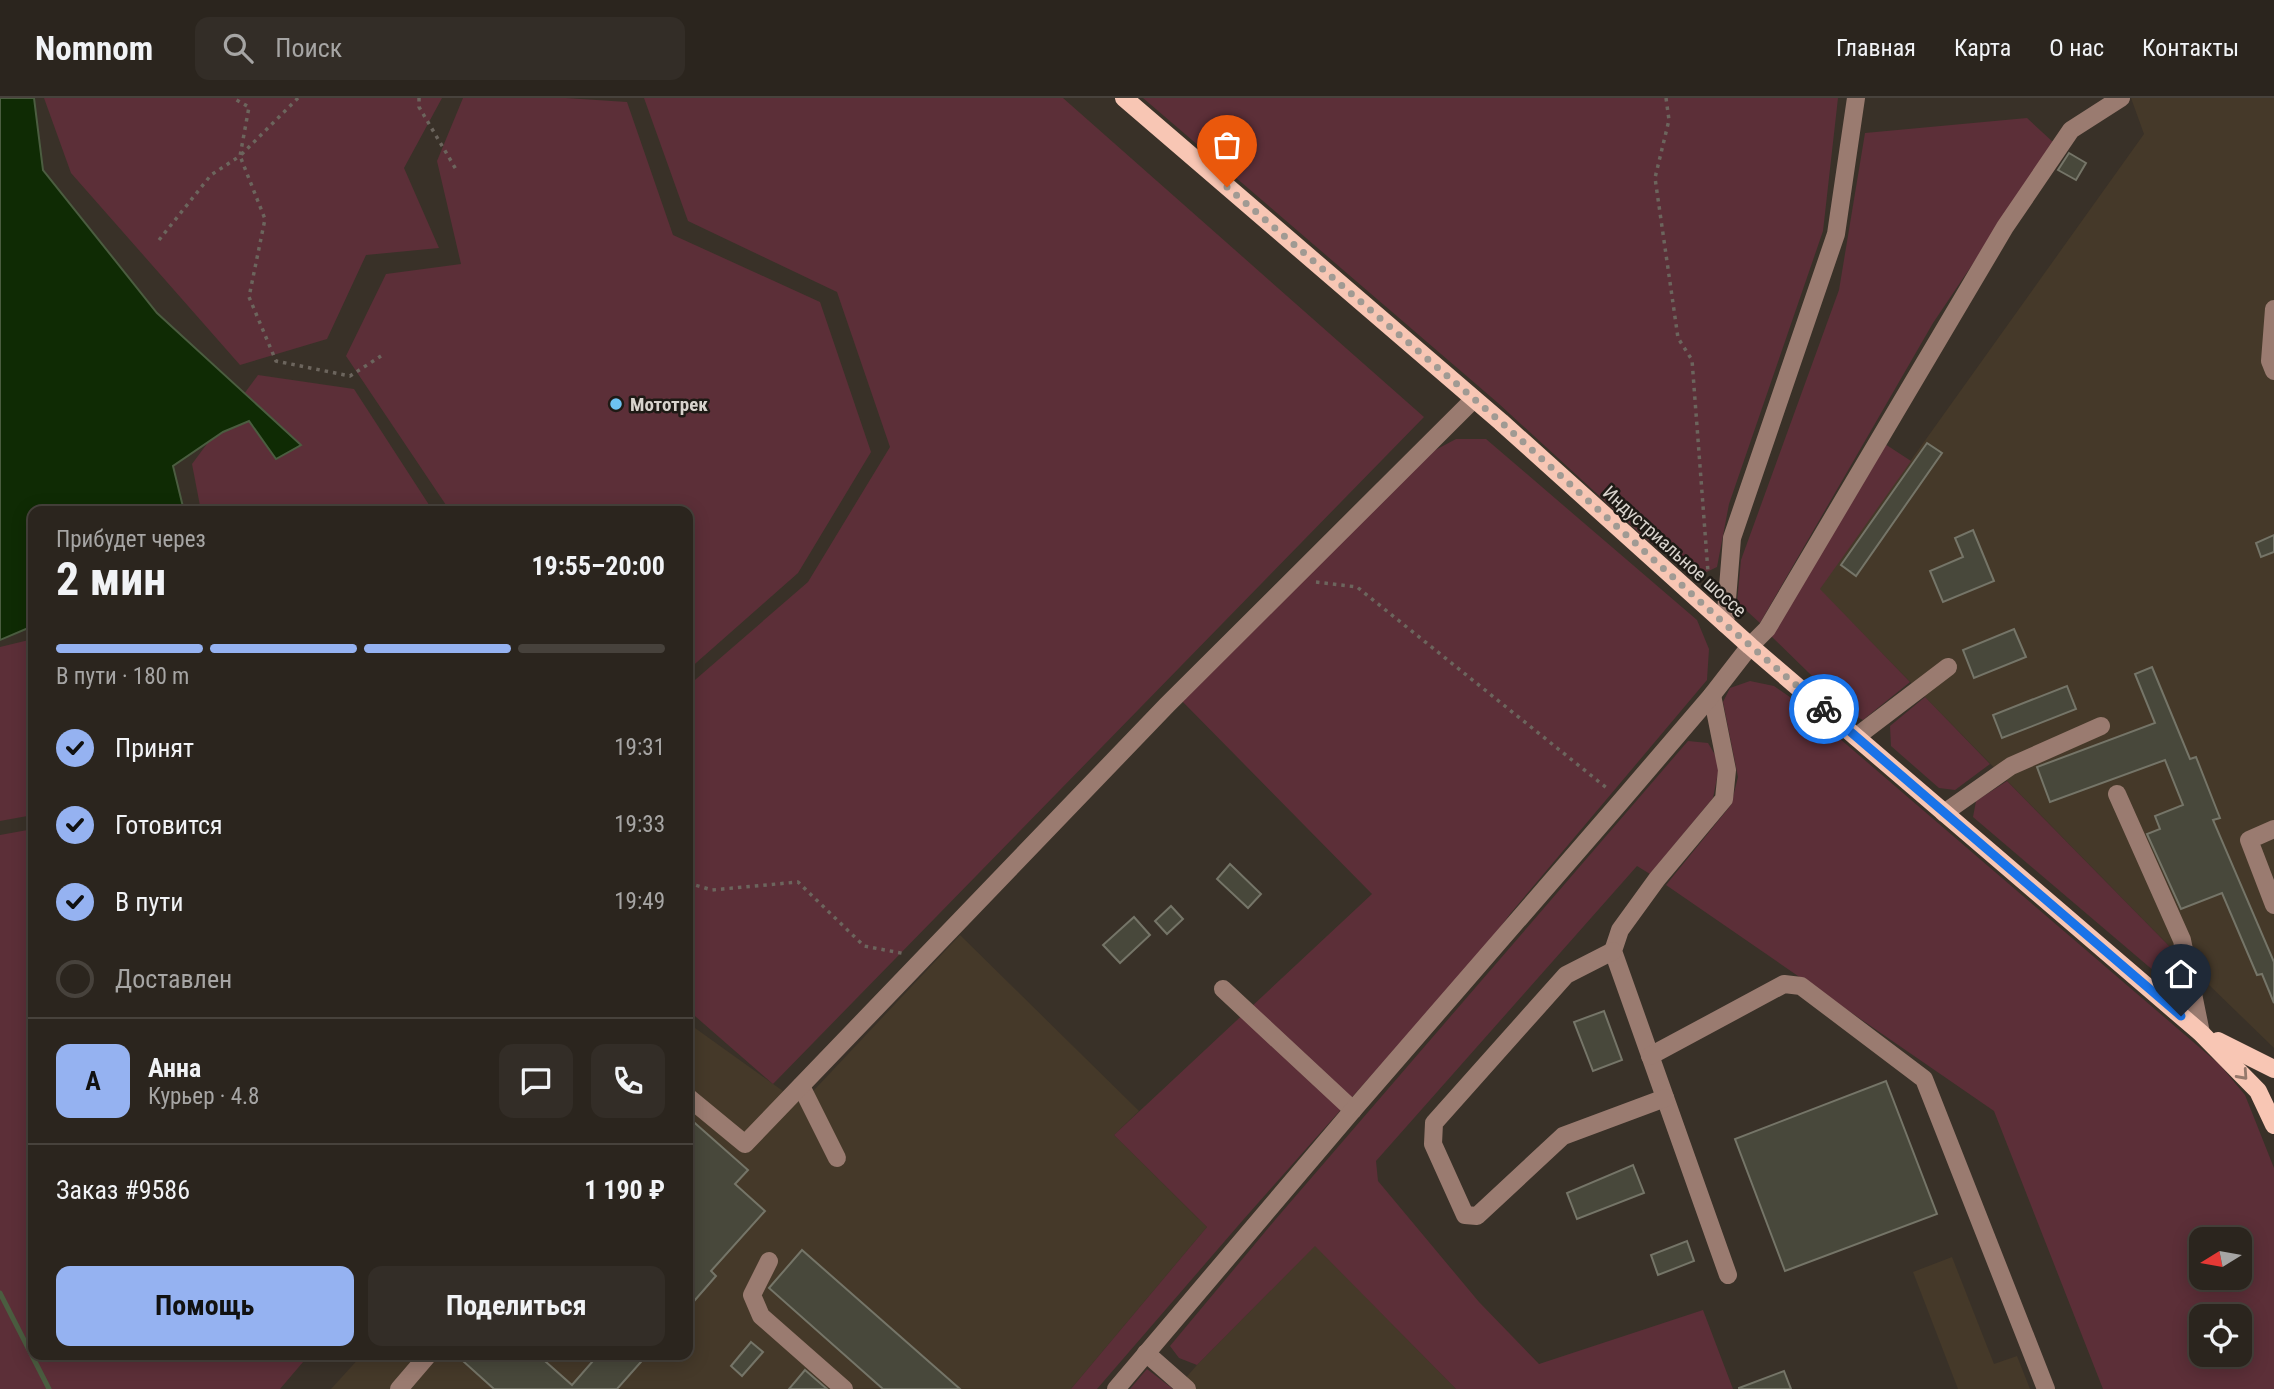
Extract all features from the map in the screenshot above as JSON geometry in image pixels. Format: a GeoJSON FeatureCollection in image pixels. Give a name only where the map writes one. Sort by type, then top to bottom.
{"type":"FeatureCollection","features":[{"type":"Feature","properties":{"kind":"main road","name":"Индустриальное шоссе"},"geometry":{"type":"LineString","coordinates":[[1124,98],[1474,399],[1750,646],[2201,1032],[2258,1091],[2274,1125]]}},
{"type":"Feature","properties":{"kind":"main road","name":"Индустриальное шоссе"},"geometry":{"type":"LineString","coordinates":[[2201,1032],[2274,1069]]}},
{"type":"Feature","properties":{"kind":"street"},"geometry":{"type":"LineString","coordinates":[[1725,624],[1732,538],[1836,234],[1856,98]]}},
{"type":"Feature","properties":{"kind":"street"},"geometry":{"type":"LineString","coordinates":[[1116,1389],[1767,629],[2020,205],[2071,130],[2121,98]]}},
{"type":"Feature","properties":{"kind":"street"},"geometry":{"type":"LineString","coordinates":[[2274,309],[2270,361],[2274,371]]}},
{"type":"Feature","properties":{"kind":"street"},"geometry":{"type":"LineString","coordinates":[[693,1101],[745,1144],[1167,705],[1474,399]]}},
{"type":"Feature","properties":{"kind":"street"},"geometry":{"type":"LineString","coordinates":[[1856,737],[1948,667]]}},
{"type":"Feature","properties":{"kind":"street"},"geometry":{"type":"LineString","coordinates":[[1712,695],[1727,770],[1724,799],[1657,879],[1620,930],[1613,951],[1728,1275]]}},
{"type":"Feature","properties":{"kind":"street"},"geometry":{"type":"LineString","coordinates":[[1944,813],[2011,766],[2101,726]]}},
{"type":"Feature","properties":{"kind":"street"},"geometry":{"type":"LineString","coordinates":[[2117,794],[2182,940],[2201,1032]]}},
{"type":"Feature","properties":{"kind":"street"},"geometry":{"type":"LineString","coordinates":[[2274,829],[2249,840],[2274,905]]}},
{"type":"Feature","properties":{"kind":"street"},"geometry":{"type":"LineString","coordinates":[[1613,951],[1566,975],[1434,1124],[1433,1144],[1465,1215],[1477,1216],[1563,1136],[1665,1098]]}},
{"type":"Feature","properties":{"kind":"street"},"geometry":{"type":"LineString","coordinates":[[1650,1056],[1784,984],[1801,986],[1924,1079],[2046,1389]]}},
{"type":"Feature","properties":{"kind":"street"},"geometry":{"type":"LineString","coordinates":[[1223,989],[1353,1110]]}},
{"type":"Feature","properties":{"kind":"street"},"geometry":{"type":"LineString","coordinates":[[802,1086],[837,1157]]}},
{"type":"Feature","properties":{"kind":"street"},"geometry":{"type":"LineString","coordinates":[[769,1261],[752,1295],[761,1315],[844,1389]]}},
{"type":"Feature","properties":{"kind":"street"},"geometry":{"type":"LineString","coordinates":[[1146,1353],[1188,1389]]}},
{"type":"Feature","properties":{"kind":"street"},"geometry":{"type":"LineString","coordinates":[[399,1389],[424,1360]]}},
{"type":"Feature","properties":{"kind":"path"},"geometry":{"type":"LineString","coordinates":[[233,98],[249,107],[240,156],[265,219],[249,297],[276,361],[350,376],[382,356]]}},
{"type":"Feature","properties":{"kind":"path"},"geometry":{"type":"LineString","coordinates":[[159,240],[211,175],[240,156],[298,98]]}},
{"type":"Feature","properties":{"kind":"path"},"geometry":{"type":"LineString","coordinates":[[419,98],[419,107],[457,171]]}},
{"type":"Feature","properties":{"kind":"path"},"geometry":{"type":"LineString","coordinates":[[1665,98],[1669,120],[1655,178],[1678,338],[1692,360],[1707,572]]}},
{"type":"Feature","properties":{"kind":"path"},"geometry":{"type":"LineString","coordinates":[[1293,579],[1357,587],[1622,800]]}},
{"type":"Feature","properties":{"kind":"path"},"geometry":{"type":"LineString","coordinates":[[693,884],[712,890],[798,882],[864,946],[925,957]]}},
{"type":"Feature","properties":{"kind":"shaded area"},"geometry":{"type":"Polygon","coordinates":[[[0,98],[34,98],[43,170],[157,313],[301,445],[276,459],[249,421],[223,432],[173,466],[183,506],[28,506],[28,628],[0,640],[0,98]]]}},
{"type":"Feature","properties":{"kind":"shaded area"},"geometry":{"type":"Polygon","coordinates":[[[44,98],[442,98],[404,168],[439,248],[366,255],[327,339],[240,365],[71,173],[44,98]]]}},
{"type":"Feature","properties":{"kind":"shaded area","name":"Мототрек"},"geometry":{"type":"Polygon","coordinates":[[[463,98],[566,98],[627,102],[673,235],[820,302],[871,452],[798,573],[693,666],[693,506],[447,506],[346,356],[386,274],[461,264],[437,161],[463,98]]]}},
{"type":"Feature","properties":{"kind":"shaded area"},"geometry":{"type":"Polygon","coordinates":[[[644,98],[1063,98],[1424,417],[773,1084],[693,1014],[693,682],[808,582],[890,447],[837,292],[688,221],[644,98]]]}},
{"type":"Feature","properties":{"kind":"shaded area"},"geometry":{"type":"Polygon","coordinates":[[[1143,98],[1838,98],[1823,231],[1729,504],[1717,567],[1696,577],[1643,536],[1498,403],[1143,98]]]}},
{"type":"Feature","properties":{"kind":"shaded area"},"geometry":{"type":"Polygon","coordinates":[[[2131,98],[2274,98],[2274,1048],[2171,948],[1819,589],[2144,134],[2131,98]]]}},
{"type":"Feature","properties":{"kind":"shaded area"},"geometry":{"type":"Polygon","coordinates":[[[2027,118],[2054,143],[1933,323],[1760,623],[1737,602],[1741,560],[1839,290],[1865,133],[2027,118]]]}},
{"type":"Feature","properties":{"kind":"shaded area"},"geometry":{"type":"Polygon","coordinates":[[[258,375],[354,389],[430,506],[200,506],[192,464],[258,375]]]}},
{"type":"Feature","properties":{"kind":"shaded area"},"geometry":{"type":"Polygon","coordinates":[[[1456,439],[1486,439],[1697,620],[1709,649],[1707,680],[1510,914],[1488,944],[1097,1389],[1071,1389],[1207,1227],[1114,1135],[1372,894],[1179,698],[1424,456],[1456,439]]]}},
{"type":"Feature","properties":{"kind":"shaded area"},"geometry":{"type":"Polygon","coordinates":[[[1885,444],[1911,461],[1820,589],[1910,682],[1863,720],[1851,714],[1771,636],[1885,444]]]}},
{"type":"Feature","properties":{"kind":"shaded area"},"geometry":{"type":"Polygon","coordinates":[[[28,640],[28,816],[0,821],[0,647],[28,640]]]}},
{"type":"Feature","properties":{"kind":"shaded area"},"geometry":{"type":"Polygon","coordinates":[[[1750,681],[1774,686],[1797,702],[2220,1065],[2245,1095],[2274,1168],[2274,1389],[2103,1389],[1994,1111],[1666,885],[1731,805],[1738,777],[1723,702],[1730,688],[1750,681]]]}},
{"type":"Feature","properties":{"kind":"shaded area"},"geometry":{"type":"Polygon","coordinates":[[[1925,697],[1990,764],[1955,790],[1939,788],[1891,746],[1890,726],[1925,697]]]}},
{"type":"Feature","properties":{"kind":"shaded area"},"geometry":{"type":"Polygon","coordinates":[[[1688,741],[1708,743],[1720,763],[1713,798],[1650,874],[1637,866],[1376,1161],[1378,1181],[1479,1302],[1539,1364],[1703,1310],[1733,1389],[1456,1389],[1315,1246],[1197,1365],[1179,1358],[1170,1346],[1275,1220],[1688,741]]]}},
{"type":"Feature","properties":{"kind":"shaded area"},"geometry":{"type":"Polygon","coordinates":[[[2007,781],[2171,948],[2174,966],[2161,977],[1973,817],[1976,801],[2007,781]]]}},
{"type":"Feature","properties":{"kind":"shaded area"},"geometry":{"type":"Polygon","coordinates":[[[28,830],[28,1360],[305,1360],[280,1389],[0,1389],[0,835],[28,830]]]}},
{"type":"Feature","properties":{"kind":"shaded area"},"geometry":{"type":"Polygon","coordinates":[[[960,935],[1139,1111],[1114,1135],[1207,1227],[1071,1389],[331,1389],[357,1360],[693,1360],[693,1027],[801,1104],[960,935]]]}},
{"type":"Feature","properties":{"kind":"shaded area"},"geometry":{"type":"Polygon","coordinates":[[[1315,1245],[1456,1389],[1176,1389],[1315,1245]]]}},
{"type":"Feature","properties":{"kind":"shaded area"},"geometry":{"type":"Polygon","coordinates":[[[1952,1257],[1994,1364],[2017,1356],[2030,1389],[1958,1389],[1913,1272],[1952,1257]]]}},
{"type":"Feature","properties":{"kind":"shaded area"},"geometry":{"type":"Polygon","coordinates":[[[1147,1369],[1173,1389],[1130,1389],[1147,1369]]]}},
{"type":"Feature","properties":{"kind":"building"},"geometry":{"type":"Polygon","coordinates":[[[2069,153],[2086,163],[2076,180],[2058,170],[2069,153]]]}},
{"type":"Feature","properties":{"kind":"building"},"geometry":{"type":"Polygon","coordinates":[[[1927,443],[1942,453],[1856,576],[1841,565],[1927,443]]]}},
{"type":"Feature","properties":{"kind":"building"},"geometry":{"type":"Polygon","coordinates":[[[1973,530],[1994,581],[1943,602],[1930,571],[1963,557],[1955,538],[1973,530]]]}},
{"type":"Feature","properties":{"kind":"building"},"geometry":{"type":"Polygon","coordinates":[[[2274,535],[2274,552],[2261,557],[2256,543],[2274,535]]]}},
{"type":"Feature","properties":{"kind":"building"},"geometry":{"type":"Polygon","coordinates":[[[2014,629],[2026,657],[1974,678],[1963,650],[2014,629]]]}},
{"type":"Feature","properties":{"kind":"building"},"geometry":{"type":"Polygon","coordinates":[[[2152,667],[2190,759],[2196,757],[2220,818],[2213,820],[2274,962],[2274,1003],[2262,974],[2257,975],[2222,893],[2181,909],[2147,834],[2160,829],[2155,816],[2183,805],[2165,760],[2050,802],[2037,767],[2155,723],[2135,674],[2152,667]]]}},
{"type":"Feature","properties":{"kind":"building"},"geometry":{"type":"Polygon","coordinates":[[[2067,686],[2076,709],[2002,738],[1993,715],[2067,686]]]}},
{"type":"Feature","properties":{"kind":"building"},"geometry":{"type":"Polygon","coordinates":[[[1230,864],[1261,894],[1248,908],[1217,879],[1230,864]]]}},
{"type":"Feature","properties":{"kind":"building"},"geometry":{"type":"Polygon","coordinates":[[[1171,906],[1183,919],[1167,934],[1155,921],[1171,906]]]}},
{"type":"Feature","properties":{"kind":"building"},"geometry":{"type":"Polygon","coordinates":[[[1134,917],[1150,935],[1120,963],[1103,945],[1134,917]]]}},
{"type":"Feature","properties":{"kind":"building"},"geometry":{"type":"Polygon","coordinates":[[[1604,1011],[1622,1060],[1593,1071],[1574,1022],[1604,1011]]]}},
{"type":"Feature","properties":{"kind":"building"},"geometry":{"type":"Polygon","coordinates":[[[1886,1081],[1937,1214],[1785,1271],[1735,1139],[1886,1081]]]}},
{"type":"Feature","properties":{"kind":"building"},"geometry":{"type":"Polygon","coordinates":[[[693,1121],[748,1170],[735,1184],[765,1211],[711,1271],[716,1276],[693,1302],[693,1121]]]}},
{"type":"Feature","properties":{"kind":"building"},"geometry":{"type":"Polygon","coordinates":[[[1633,1165],[1644,1193],[1577,1219],[1567,1193],[1633,1165]]]}},
{"type":"Feature","properties":{"kind":"building"},"geometry":{"type":"Polygon","coordinates":[[[1687,1241],[1694,1261],[1658,1275],[1651,1255],[1687,1241]]]}},
{"type":"Feature","properties":{"kind":"building"},"geometry":{"type":"Polygon","coordinates":[[[802,1250],[960,1389],[883,1389],[769,1288],[802,1250]]]}},
{"type":"Feature","properties":{"kind":"building"},"geometry":{"type":"Polygon","coordinates":[[[751,1342],[763,1352],[742,1376],[731,1366],[751,1342]]]}},
{"type":"Feature","properties":{"kind":"building"},"geometry":{"type":"Polygon","coordinates":[[[544,1360],[572,1385],[594,1360],[643,1360],[617,1389],[494,1389],[464,1362],[544,1360]]]}},
{"type":"Feature","properties":{"kind":"building"},"geometry":{"type":"Polygon","coordinates":[[[805,1370],[827,1389],[789,1389],[805,1370]]]}},
{"type":"Feature","properties":{"kind":"building"},"geometry":{"type":"Polygon","coordinates":[[[1784,1371],[1791,1389],[1739,1389],[1739,1388],[1784,1371]]]}},
{"type":"Feature","properties":{"kind":"waterway"},"geometry":{"type":"LineString","coordinates":[[0,1293],[28,1348]]}},
{"type":"Feature","properties":{"kind":"waterway"},"geometry":{"type":"LineString","coordinates":[[34,1360],[49,1389]]}},
{"type":"Feature","properties":{"kind":"way so far"},"geometry":{"type":"LineString","coordinates":[[1227,187],[1501,422],[1725,624],[1824,709]]}},
{"type":"Feature","properties":{"kind":"place","name":"Мототрек"},"geometry":{"type":"Point","coordinates":[616,404]}},
{"type":"Feature","properties":{"kind":"route"},"geometry":{"type":"LineString","coordinates":[[1824,709],[2181,1016]]}}]}
